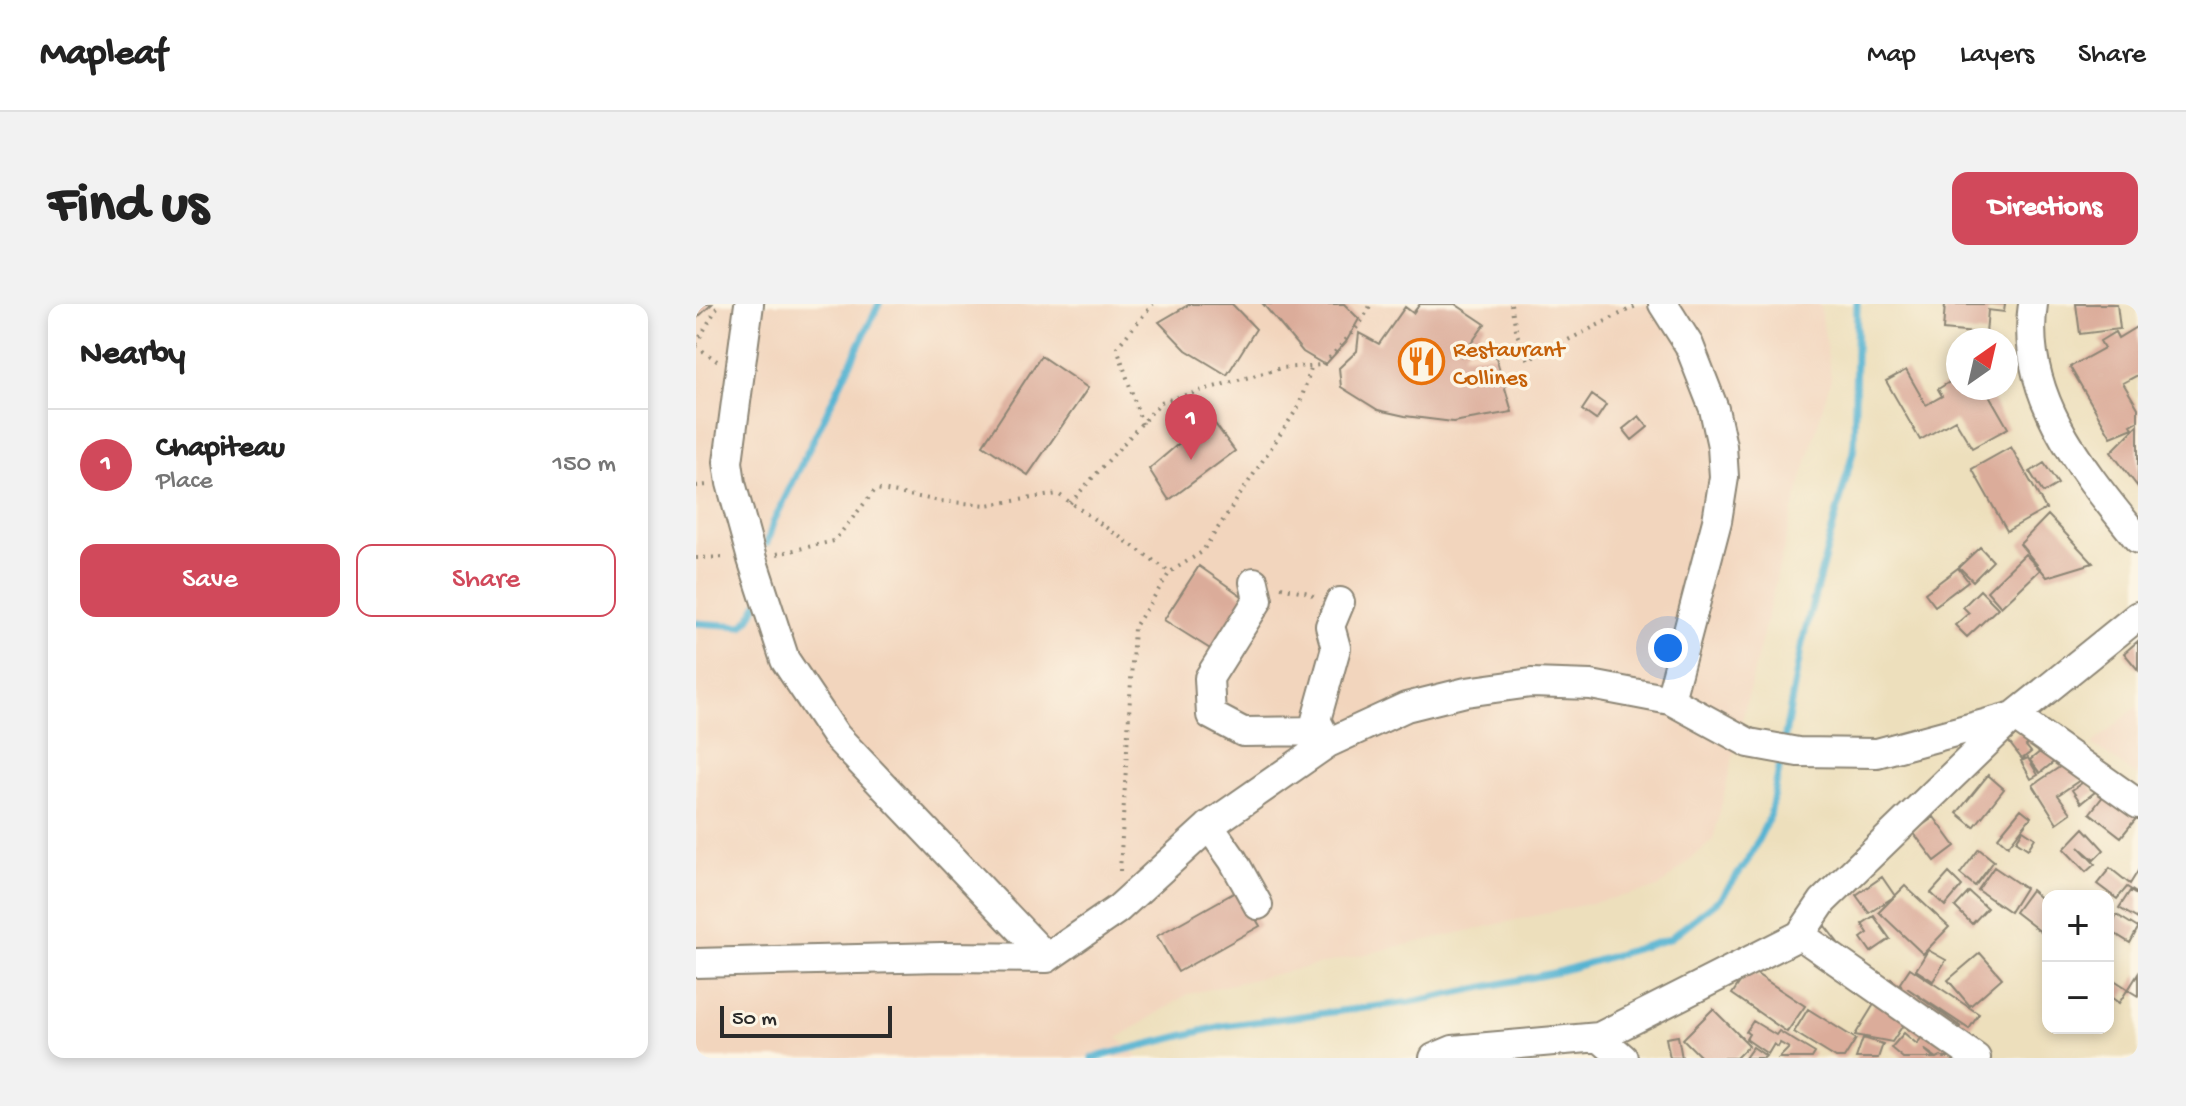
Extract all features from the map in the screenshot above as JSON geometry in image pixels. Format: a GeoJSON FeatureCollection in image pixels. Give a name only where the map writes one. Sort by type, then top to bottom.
{"type":"FeatureCollection","features":[{"type":"Feature","properties":{"kind":"street"},"geometry":{"type":"LineString","coordinates":[[749,304],[728,462],[752,559],[785,660],[836,736],[1047,958]]}},
{"type":"Feature","properties":{"kind":"street"},"geometry":{"type":"LineString","coordinates":[[1663,304],[1689,345],[1714,409],[1722,446],[1724,477],[1717,521],[1670,700]]}},
{"type":"Feature","properties":{"kind":"street"},"geometry":{"type":"LineString","coordinates":[[2033,304],[2029,330],[2038,380],[2054,421],[2087,476],[2138,539]]}},
{"type":"Feature","properties":{"kind":"street"},"geometry":{"type":"LineString","coordinates":[[1254,582],[1258,600],[1209,678],[1211,715],[1243,732],[1324,737]]}},
{"type":"Feature","properties":{"kind":"street"},"geometry":{"type":"LineString","coordinates":[[1324,737],[1316,720],[1336,648],[1330,626],[1337,610]]}},
{"type":"Feature","properties":{"kind":"street"},"geometry":{"type":"LineString","coordinates":[[1434,1058],[1453,1050],[1599,1037],[1800,935],[1823,901],[2014,716],[2138,616]]}},
{"type":"Feature","properties":{"kind":"street"},"geometry":{"type":"LineString","coordinates":[[696,963],[941,957],[1047,958],[1118,909],[1209,826],[1324,737],[1406,707],[1466,692],[1518,685],[1591,685],[1670,700],[1749,743],[1798,752],[1877,753],[2014,716]]}},
{"type":"Feature","properties":{"kind":"street"},"geometry":{"type":"LineString","coordinates":[[2014,716],[2138,804]]}},
{"type":"Feature","properties":{"kind":"street"},"geometry":{"type":"LineString","coordinates":[[1209,826],[1233,860],[1258,905]]}},
{"type":"Feature","properties":{"kind":"street"},"geometry":{"type":"LineString","coordinates":[[1800,935],[1976,1058]]}},
{"type":"Feature","properties":{"kind":"street"},"geometry":{"type":"LineString","coordinates":[[1599,1037],[1623,1058]]}},
{"type":"Feature","properties":{"kind":"path"},"geometry":{"type":"LineString","coordinates":[[696,344],[719,304]]}},
{"type":"Feature","properties":{"kind":"path"},"geometry":{"type":"LineString","coordinates":[[1142,424],[1117,347],[1153,304]]}},
{"type":"Feature","properties":{"kind":"path"},"geometry":{"type":"LineString","coordinates":[[1070,503],[1161,402],[1281,368],[1323,365],[1360,324],[1371,304]]}},
{"type":"Feature","properties":{"kind":"path"},"geometry":{"type":"LineString","coordinates":[[1511,304],[1517,334],[1528,360],[1640,304]]}},
{"type":"Feature","properties":{"kind":"path"},"geometry":{"type":"LineString","coordinates":[[1118,909],[1134,628],[1170,572],[1202,552],[1299,406],[1312,365]]}},
{"type":"Feature","properties":{"kind":"path"},"geometry":{"type":"LineString","coordinates":[[752,559],[834,541],[876,489],[940,501],[987,505],[1058,494],[1170,572]]}},
{"type":"Feature","properties":{"kind":"path"},"geometry":{"type":"LineString","coordinates":[[1254,582],[1309,593],[1337,610]]}},
{"type":"Feature","properties":{"kind":"shaded area"},"geometry":{"type":"Polygon","coordinates":[[[696,304],[1820,304],[1831,378],[1792,514],[1713,840],[1658,888],[1188,994],[1118,1038],[1139,1058],[696,1058],[696,304]]]}},
{"type":"Feature","properties":{"kind":"shaded area"},"geometry":{"type":"Polygon","coordinates":[[[2138,706],[2138,777],[2092,744],[2138,706]]]}},
{"type":"Feature","properties":{"kind":"building"},"geometry":{"type":"Polygon","coordinates":[[[696,304],[712,304],[696,319],[696,304]]]}},
{"type":"Feature","properties":{"kind":"building"},"geometry":{"type":"Polygon","coordinates":[[[1190,304],[1232,304],[1256,329],[1227,375],[1186,350],[1159,322],[1190,304]]]}},
{"type":"Feature","properties":{"kind":"building"},"geometry":{"type":"Polygon","coordinates":[[[1263,304],[1344,304],[1359,319],[1346,342],[1325,365],[1303,352],[1263,304]]]}},
{"type":"Feature","properties":{"kind":"building","name":"Restaurant Collines"},"geometry":{"type":"Polygon","coordinates":[[[1420,304],[1455,304],[1485,324],[1462,356],[1495,354],[1512,412],[1453,422],[1405,416],[1378,410],[1341,387],[1339,368],[1357,351],[1359,333],[1379,344],[1405,307],[1413,313],[1420,304]]]}},
{"type":"Feature","properties":{"kind":"building"},"geometry":{"type":"Polygon","coordinates":[[[1945,304],[2005,304],[2004,312],[1988,310],[1986,328],[1943,330],[1945,304]]]}},
{"type":"Feature","properties":{"kind":"building"},"geometry":{"type":"Polygon","coordinates":[[[2076,304],[2117,304],[2120,329],[2080,334],[2076,304]]]}},
{"type":"Feature","properties":{"kind":"building"},"geometry":{"type":"Polygon","coordinates":[[[2138,326],[2138,375],[2123,383],[2138,408],[2138,421],[2131,425],[2133,428],[2111,437],[2070,367],[2104,348],[2100,341],[2115,332],[2118,338],[2138,326]]]}},
{"type":"Feature","properties":{"kind":"building"},"geometry":{"type":"Polygon","coordinates":[[[1041,356],[1088,388],[1028,475],[983,445],[1041,356]]]}},
{"type":"Feature","properties":{"kind":"building"},"geometry":{"type":"Polygon","coordinates":[[[1906,370],[1926,405],[1942,396],[1938,389],[1946,384],[1946,400],[1992,400],[2008,428],[1972,448],[1955,420],[1920,440],[1886,381],[1906,370]]]}},
{"type":"Feature","properties":{"kind":"building"},"geometry":{"type":"Polygon","coordinates":[[[1592,395],[1606,405],[1596,420],[1582,410],[1592,395]]]}},
{"type":"Feature","properties":{"kind":"building"},"geometry":{"type":"Polygon","coordinates":[[[1639,416],[1648,427],[1632,440],[1623,429],[1639,416]]]}},
{"type":"Feature","properties":{"kind":"building"},"geometry":{"type":"Polygon","coordinates":[[[1210,417],[1235,451],[1169,500],[1149,469],[1210,417]]]}},
{"type":"Feature","properties":{"kind":"building"},"geometry":{"type":"Polygon","coordinates":[[[2138,425],[2138,487],[2111,452],[2138,425]]]}},
{"type":"Feature","properties":{"kind":"building"},"geometry":{"type":"Polygon","coordinates":[[[2011,447],[2046,509],[2007,531],[1972,469],[2011,447]]]}},
{"type":"Feature","properties":{"kind":"building"},"geometry":{"type":"Polygon","coordinates":[[[2044,463],[2058,484],[2043,493],[2030,472],[2044,463]]]}},
{"type":"Feature","properties":{"kind":"building"},"geometry":{"type":"Polygon","coordinates":[[[2048,515],[2093,563],[2047,577],[2020,544],[2048,515]]]}},
{"type":"Feature","properties":{"kind":"building"},"geometry":{"type":"Polygon","coordinates":[[[1980,547],[1993,561],[1973,581],[1959,567],[1980,547]]]}},
{"type":"Feature","properties":{"kind":"building"},"geometry":{"type":"Polygon","coordinates":[[[2025,554],[2040,570],[2001,607],[1987,591],[2025,554]]]}},
{"type":"Feature","properties":{"kind":"building"},"geometry":{"type":"Polygon","coordinates":[[[1199,566],[1249,601],[1215,652],[1164,620],[1199,566]]]}},
{"type":"Feature","properties":{"kind":"building"},"geometry":{"type":"Polygon","coordinates":[[[1958,568],[1968,581],[1935,606],[1925,593],[1958,568]]]}},
{"type":"Feature","properties":{"kind":"building"},"geometry":{"type":"Polygon","coordinates":[[[1980,590],[1998,608],[1967,637],[1955,625],[1969,613],[1963,607],[1980,590]]]}},
{"type":"Feature","properties":{"kind":"building"},"geometry":{"type":"Polygon","coordinates":[[[2138,641],[2138,670],[2124,653],[2138,641]]]}},
{"type":"Feature","properties":{"kind":"building"},"geometry":{"type":"Polygon","coordinates":[[[2026,728],[2035,739],[2026,746],[2031,752],[2022,759],[2008,741],[2026,728]]]}},
{"type":"Feature","properties":{"kind":"building"},"geometry":{"type":"Polygon","coordinates":[[[2056,739],[2066,752],[2040,773],[2030,760],[2056,739]]]}},
{"type":"Feature","properties":{"kind":"building"},"geometry":{"type":"Polygon","coordinates":[[[2028,758],[2038,775],[2031,779],[2021,761],[2028,758]]]}},
{"type":"Feature","properties":{"kind":"building"},"geometry":{"type":"Polygon","coordinates":[[[2073,758],[2086,776],[2058,795],[2071,813],[2057,823],[2033,785],[2073,758]]]}},
{"type":"Feature","properties":{"kind":"building"},"geometry":{"type":"Polygon","coordinates":[[[1988,775],[2004,789],[1974,827],[1957,813],[1988,775]]]}},
{"type":"Feature","properties":{"kind":"building"},"geometry":{"type":"Polygon","coordinates":[[[2086,780],[2095,792],[2081,803],[2072,790],[2086,780]]]}},
{"type":"Feature","properties":{"kind":"building"},"geometry":{"type":"Polygon","coordinates":[[[2108,790],[2138,816],[2121,837],[2090,813],[2108,790]]]}},
{"type":"Feature","properties":{"kind":"building"},"geometry":{"type":"Polygon","coordinates":[[[2021,809],[2031,817],[2008,846],[1998,837],[2021,809]]]}},
{"type":"Feature","properties":{"kind":"building"},"geometry":{"type":"Polygon","coordinates":[[[1934,817],[1955,846],[1935,861],[1913,832],[1934,817]]]}},
{"type":"Feature","properties":{"kind":"building"},"geometry":{"type":"Polygon","coordinates":[[[2084,828],[2104,850],[2094,860],[2079,847],[2095,864],[2086,872],[2064,849],[2084,828]]]}},
{"type":"Feature","properties":{"kind":"building"},"geometry":{"type":"Polygon","coordinates":[[[2023,830],[2035,838],[2028,849],[2016,841],[2023,830]]]}},
{"type":"Feature","properties":{"kind":"building"},"geometry":{"type":"Polygon","coordinates":[[[1979,849],[1994,861],[1975,886],[1960,874],[1979,849]]]}},
{"type":"Feature","properties":{"kind":"building"},"geometry":{"type":"Polygon","coordinates":[[[1994,867],[2025,888],[2010,912],[1978,890],[1994,867]]]}},
{"type":"Feature","properties":{"kind":"building"},"geometry":{"type":"Polygon","coordinates":[[[2110,868],[2130,884],[2138,871],[2138,894],[2127,887],[2117,899],[2114,890],[2105,890],[2097,884],[2110,868]]]}},
{"type":"Feature","properties":{"kind":"building"},"geometry":{"type":"Polygon","coordinates":[[[1949,873],[1962,886],[1945,906],[1931,893],[1949,873]]]}},
{"type":"Feature","properties":{"kind":"building"},"geometry":{"type":"Polygon","coordinates":[[[1882,877],[1895,896],[1869,913],[1856,895],[1882,877]]]}},
{"type":"Feature","properties":{"kind":"building"},"geometry":{"type":"Polygon","coordinates":[[[1905,886],[1949,927],[1923,954],[1879,912],[1905,886]]]}},
{"type":"Feature","properties":{"kind":"building"},"geometry":{"type":"Polygon","coordinates":[[[1239,890],[1260,926],[1178,972],[1157,936],[1239,890]]]}},
{"type":"Feature","properties":{"kind":"building"},"geometry":{"type":"Polygon","coordinates":[[[2031,890],[2042,900],[2042,933],[2015,912],[2031,890]]]}},
{"type":"Feature","properties":{"kind":"building"},"geometry":{"type":"Polygon","coordinates":[[[2130,891],[2138,896],[2138,919],[2119,908],[2130,891]]]}},
{"type":"Feature","properties":{"kind":"building"},"geometry":{"type":"Polygon","coordinates":[[[1969,892],[1987,908],[1972,924],[1955,907],[1969,892]]]}},
{"type":"Feature","properties":{"kind":"building"},"geometry":{"type":"Polygon","coordinates":[[[2117,915],[2138,928],[2130,943],[2114,933],[2117,915]]]}},
{"type":"Feature","properties":{"kind":"building"},"geometry":{"type":"Polygon","coordinates":[[[1874,916],[1890,939],[1871,952],[1861,938],[1868,933],[1862,924],[1874,916]]]}},
{"type":"Feature","properties":{"kind":"building"},"geometry":{"type":"Polygon","coordinates":[[[1825,926],[1839,944],[1826,955],[1812,937],[1825,926]]]}},
{"type":"Feature","properties":{"kind":"building"},"geometry":{"type":"Polygon","coordinates":[[[1928,950],[1946,960],[1933,981],[1916,970],[1928,950]]]}},
{"type":"Feature","properties":{"kind":"building"},"geometry":{"type":"Polygon","coordinates":[[[1980,953],[2002,978],[1970,1006],[1948,980],[1980,953]]]}},
{"type":"Feature","properties":{"kind":"building"},"geometry":{"type":"Polygon","coordinates":[[[1910,968],[1979,1014],[1969,1029],[1907,988],[1961,1027],[1946,1049],[1977,1058],[1937,1058],[1924,1049],[1934,1058],[1903,1058],[1891,1048],[1904,1033],[1917,1044],[1921,1038],[1908,1029],[1913,1021],[1876,999],[1891,979],[1902,987],[1900,983],[1910,968]]]}},
{"type":"Feature","properties":{"kind":"building"},"geometry":{"type":"Polygon","coordinates":[[[1749,969],[1805,1006],[1787,1032],[1732,994],[1749,969]]]}},
{"type":"Feature","properties":{"kind":"building"},"geometry":{"type":"Polygon","coordinates":[[[2138,974],[2138,996],[2128,990],[2138,974]]]}},
{"type":"Feature","properties":{"kind":"building"},"geometry":{"type":"Polygon","coordinates":[[[2114,980],[2128,989],[2119,1003],[2114,999],[2114,980]]]}},
{"type":"Feature","properties":{"kind":"building"},"geometry":{"type":"Polygon","coordinates":[[[1876,1001],[1907,1019],[1892,1042],[1855,1035],[1876,1001]]]}},
{"type":"Feature","properties":{"kind":"building"},"geometry":{"type":"Polygon","coordinates":[[[1713,1009],[1749,1045],[1736,1058],[1702,1058],[1683,1039],[1713,1009]]]}},
{"type":"Feature","properties":{"kind":"building"},"geometry":{"type":"Polygon","coordinates":[[[1808,1009],[1856,1039],[1844,1058],[1836,1058],[1794,1032],[1808,1009]]]}},
{"type":"Feature","properties":{"kind":"building"},"geometry":{"type":"Polygon","coordinates":[[[1753,1021],[1776,1035],[1779,1031],[1815,1053],[1812,1058],[1779,1058],[1789,1048],[1780,1043],[1778,1047],[1774,1044],[1768,1054],[1746,1039],[1749,1034],[1746,1032],[1753,1021]]]}},
{"type":"Feature","properties":{"kind":"building"},"geometry":{"type":"Polygon","coordinates":[[[1678,1036],[1682,1058],[1670,1058],[1666,1038],[1678,1036]]]}},
{"type":"Feature","properties":{"kind":"building"},"geometry":{"type":"Polygon","coordinates":[[[1863,1038],[1883,1044],[1878,1058],[1856,1058],[1863,1038]]]}},
{"type":"Feature","properties":{"kind":"building"},"geometry":{"type":"Polygon","coordinates":[[[1753,1047],[1766,1056],[1745,1058],[1753,1047]]]}},
{"type":"Feature","properties":{"kind":"waterway"},"geometry":{"type":"LineString","coordinates":[[767,543],[773,523],[879,304]]}},
{"type":"Feature","properties":{"kind":"waterway"},"geometry":{"type":"LineString","coordinates":[[1784,741],[1802,643],[1854,448],[1857,304]]}},
{"type":"Feature","properties":{"kind":"waterway"},"geometry":{"type":"LineString","coordinates":[[696,623],[742,626],[757,604]]}},
{"type":"Feature","properties":{"kind":"waterway"},"geometry":{"type":"LineString","coordinates":[[1092,1058],[1222,1026],[1411,1002],[1558,972],[1669,939],[1721,898],[1748,860],[1770,816],[1782,753]]}},
{"type":"Feature","properties":{"kind":"place","name":"Restaurant Collines"},"geometry":{"type":"Point","coordinates":[1422,362]}},
{"type":"Feature","properties":{"kind":"place","name":"Chapiteau"},"geometry":{"type":"Point","coordinates":[1191,460]}}]}
